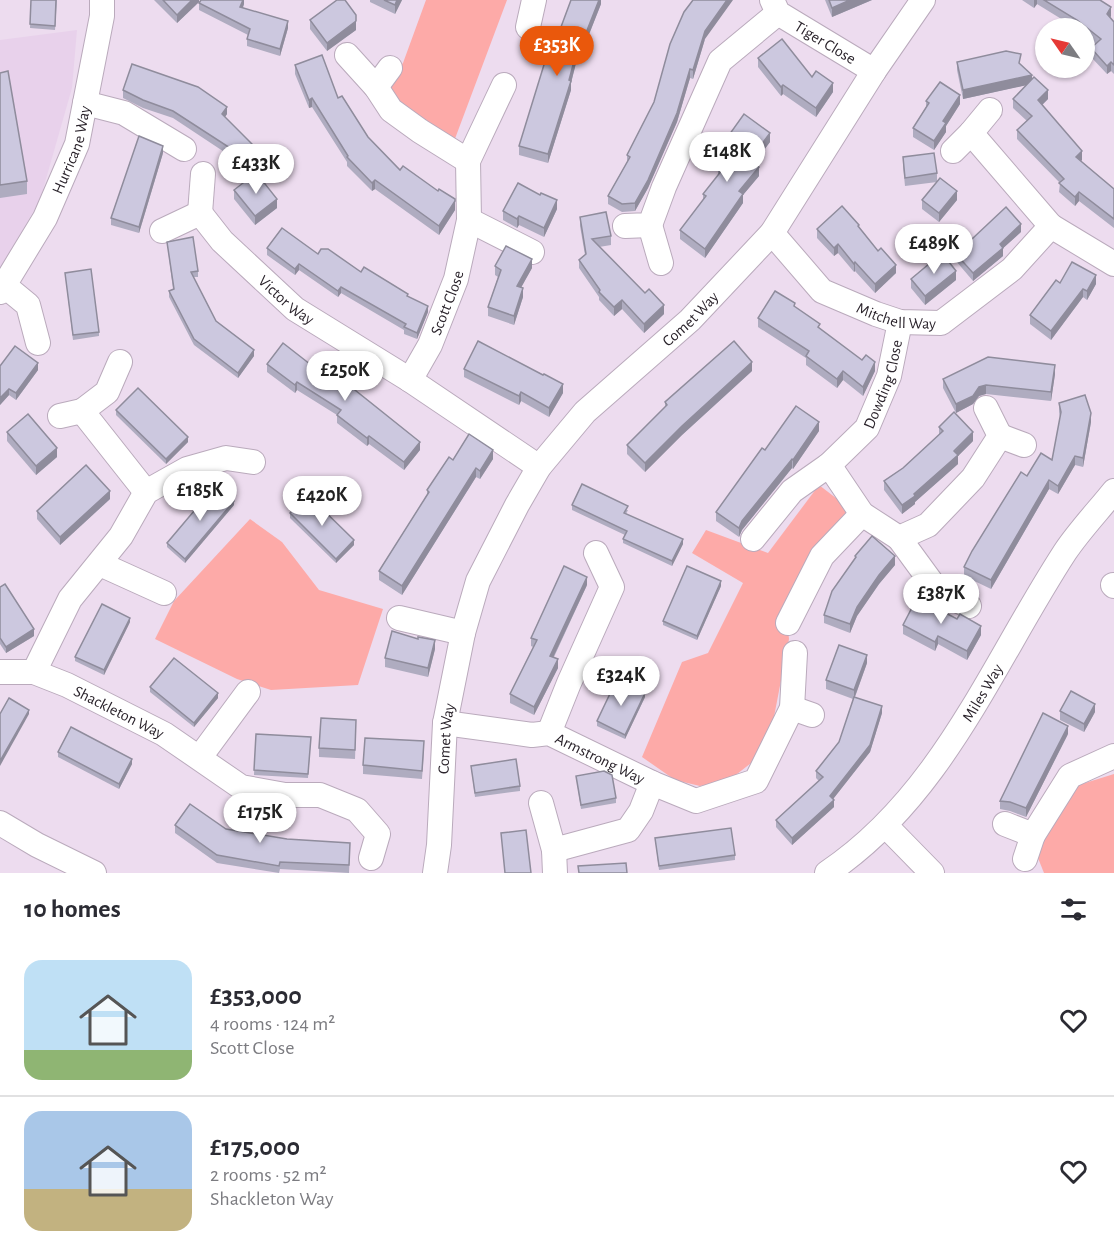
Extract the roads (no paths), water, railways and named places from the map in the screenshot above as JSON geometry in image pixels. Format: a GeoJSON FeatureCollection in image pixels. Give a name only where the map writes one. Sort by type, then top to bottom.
{"type":"FeatureCollection","features":[{"type":"Feature","properties":{"kind":"street","name":"Hurricane Way"},"geometry":{"type":"LineString","coordinates":[[38,343],[28,305],[2,289],[45,218],[76,144],[102,16],[102,0]]}},
{"type":"Feature","properties":{"kind":"street"},"geometry":{"type":"LineString","coordinates":[[528,27],[534,0]]}},
{"type":"Feature","properties":{"kind":"street","name":"Comet Way"},"geometry":{"type":"LineString","coordinates":[[435,873],[439,845],[445,723],[462,633],[478,581],[539,467],[585,411],[690,320],[772,233],[874,71],[923,0]]}},
{"type":"Feature","properties":{"kind":"street","name":"Tiger Close"},"geometry":{"type":"LineString","coordinates":[[650,225],[664,187],[720,61],[775,7],[874,71]]}},
{"type":"Feature","properties":{"kind":"street"},"geometry":{"type":"LineString","coordinates":[[347,55],[383,78],[391,110],[468,161]]}},
{"type":"Feature","properties":{"kind":"street","name":"Scott Close"},"geometry":{"type":"LineString","coordinates":[[410,380],[430,345],[456,279],[469,220],[468,161],[504,85]]}},
{"type":"Feature","properties":{"kind":"street"},"geometry":{"type":"LineString","coordinates":[[85,103],[124,113],[184,149]]}},
{"type":"Feature","properties":{"kind":"street"},"geometry":{"type":"LineString","coordinates":[[953,151],[990,111]]}},
{"type":"Feature","properties":{"kind":"street"},"geometry":{"type":"LineString","coordinates":[[972,133],[1051,226],[1114,264]]}},
{"type":"Feature","properties":{"kind":"street"},"geometry":{"type":"LineString","coordinates":[[162,231],[200,213],[203,174]]}},
{"type":"Feature","properties":{"kind":"street","name":"Victor Way"},"geometry":{"type":"LineString","coordinates":[[200,213],[222,241],[295,309],[410,380],[539,467]]}},
{"type":"Feature","properties":{"kind":"street"},"geometry":{"type":"LineString","coordinates":[[469,220],[532,252]]}},
{"type":"Feature","properties":{"kind":"street"},"geometry":{"type":"LineString","coordinates":[[625,226],[650,225],[661,263]]}},
{"type":"Feature","properties":{"kind":"street","name":"Mitchell Way"},"geometry":{"type":"LineString","coordinates":[[772,233],[822,291],[900,322],[941,323],[1012,269],[1051,226]]}},
{"type":"Feature","properties":{"kind":"street","name":"Dowding Close"},"geometry":{"type":"LineString","coordinates":[[753,539],[792,491],[829,465],[867,428],[889,376],[900,322]]}},
{"type":"Feature","properties":{"kind":"street"},"geometry":{"type":"LineString","coordinates":[[120,362],[106,392],[71,414],[147,492]]}},
{"type":"Feature","properties":{"kind":"street"},"geometry":{"type":"LineString","coordinates":[[986,408],[1000,436],[1024,445]]}},
{"type":"Feature","properties":{"kind":"street"},"geometry":{"type":"LineString","coordinates":[[898,538],[928,525],[974,478],[1000,436]]}},
{"type":"Feature","properties":{"kind":"street"},"geometry":{"type":"LineString","coordinates":[[34,672],[70,599],[122,536],[147,492],[187,470],[226,458],[253,462]]}},
{"type":"Feature","properties":{"kind":"street"},"geometry":{"type":"LineString","coordinates":[[829,465],[862,514],[898,538],[937,590],[969,606]]}},
{"type":"Feature","properties":{"kind":"street","name":"Miles Way"},"geometry":{"type":"LineString","coordinates":[[827,873],[886,826],[924,781],[957,736],[1066,551],[1114,491]]}},
{"type":"Feature","properties":{"kind":"street"},"geometry":{"type":"LineString","coordinates":[[788,623],[822,556],[862,514]]}},
{"type":"Feature","properties":{"kind":"street","name":"Armstrong Way"},"geometry":{"type":"LineString","coordinates":[[549,733],[569,682],[612,587],[596,553]]}},
{"type":"Feature","properties":{"kind":"street"},"geometry":{"type":"LineString","coordinates":[[100,564],[164,593]]}},
{"type":"Feature","properties":{"kind":"street"},"geometry":{"type":"LineString","coordinates":[[399,618],[462,633]]}},
{"type":"Feature","properties":{"kind":"street","name":"Armstrong Way"},"geometry":{"type":"LineString","coordinates":[[445,723],[532,735],[549,733],[652,783],[696,801],[756,781],[802,711],[795,653]]}},
{"type":"Feature","properties":{"kind":"street","name":"Shackleton Way"},"geometry":{"type":"LineString","coordinates":[[0,672],[34,672],[99,700],[164,735],[242,787],[285,795],[320,795],[357,810],[378,834],[371,858]]}},
{"type":"Feature","properties":{"kind":"street"},"geometry":{"type":"LineString","coordinates":[[200,757],[248,692]]}},
{"type":"Feature","properties":{"kind":"street"},"geometry":{"type":"LineString","coordinates":[[1026,859],[1033,836],[1070,776],[1114,756]]}},
{"type":"Feature","properties":{"kind":"street","name":"Armstrong Way"},"geometry":{"type":"LineString","coordinates":[[541,803],[555,862],[628,830],[641,811],[652,783]]}},
{"type":"Feature","properties":{"kind":"street"},"geometry":{"type":"LineString","coordinates":[[0,823],[37,845],[94,873]]}},
{"type":"Feature","properties":{"kind":"street"},"geometry":{"type":"LineString","coordinates":[[1005,824],[1033,836]]}},
{"type":"Feature","properties":{"kind":"street"},"geometry":{"type":"LineString","coordinates":[[886,826],[932,873]]}},
{"type":"Feature","properties":{"kind":"street","name":"Comet Way"},"geometry":{"type":"LineString","coordinates":[[439,845],[442,873]]}}]}
